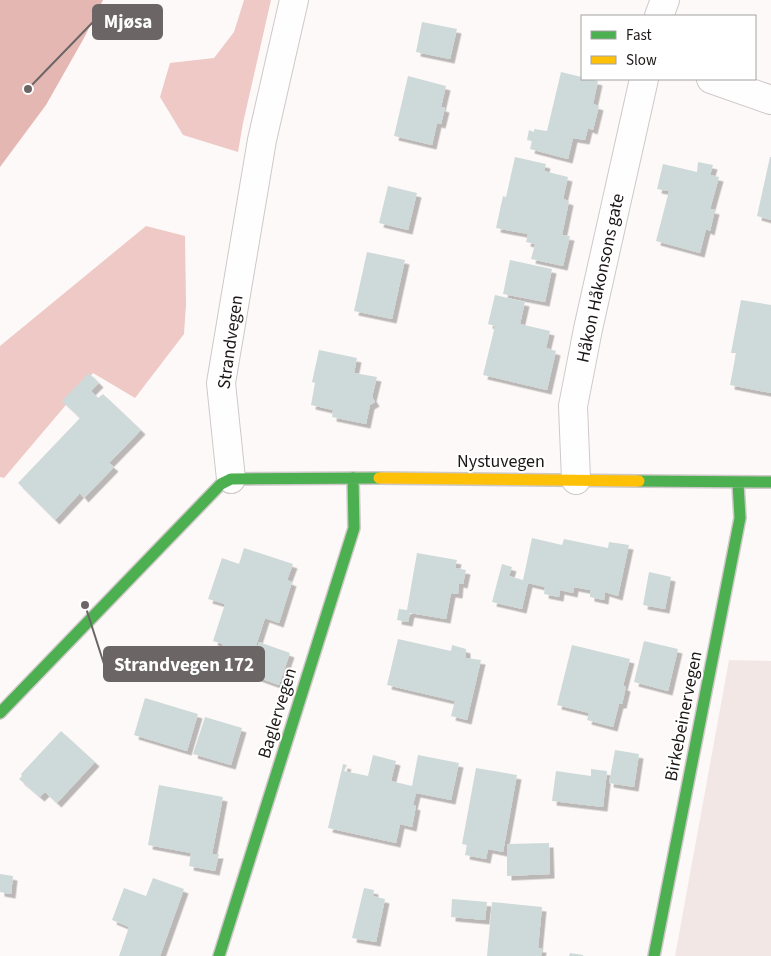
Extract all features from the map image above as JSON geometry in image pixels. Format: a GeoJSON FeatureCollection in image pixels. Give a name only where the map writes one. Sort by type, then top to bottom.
{"type":"FeatureCollection","features":[{"type":"Feature","properties":{"kind":"street","name":"Strandvegen"},"geometry":{"type":"LineString","coordinates":[[231,479],[221,383],[262,140],[294,0]]}},
{"type":"Feature","properties":{"kind":"street"},"geometry":{"type":"LineString","coordinates":[[659,15],[665,0]]}},
{"type":"Feature","properties":{"kind":"street","name":"Håkon Håkonsons gate"},"geometry":{"type":"LineString","coordinates":[[576,480],[573,406],[588,329],[644,80]]}},
{"type":"Feature","properties":{"kind":"street"},"geometry":{"type":"LineString","coordinates":[[714,80],[771,100]]}},
{"type":"Feature","properties":{"kind":"street","name":"Nystuvegen"},"geometry":{"type":"LineString","coordinates":[[231,479],[353,478],[771,482]]}},
{"type":"Feature","properties":{"kind":"street","name":"Baglervegen"},"geometry":{"type":"LineString","coordinates":[[219,956],[354,528],[353,478]]}},
{"type":"Feature","properties":{"kind":"street"},"geometry":{"type":"LineString","coordinates":[[0,713],[208,497],[221,484],[231,479]]}},
{"type":"Feature","properties":{"kind":"street","name":"Birkebeinervegen"},"geometry":{"type":"LineString","coordinates":[[654,956],[740,518],[738,482]]}},
{"type":"Feature","properties":{"kind":"shaded area"},"geometry":{"type":"Polygon","coordinates":[[[0,0],[103,0],[46,105],[0,167],[0,0]]]}},
{"type":"Feature","properties":{"kind":"shaded area"},"geometry":{"type":"Polygon","coordinates":[[[244,0],[271,0],[238,152],[183,135],[160,97],[170,63],[214,58],[234,32],[244,0]]]}},
{"type":"Feature","properties":{"kind":"shaded area"},"geometry":{"type":"Polygon","coordinates":[[[146,226],[185,236],[186,304],[184,334],[135,398],[93,373],[4,478],[0,477],[0,346],[146,226]]]}},
{"type":"Feature","properties":{"kind":"shaded area"},"geometry":{"type":"Polygon","coordinates":[[[729,660],[771,661],[771,956],[675,956],[729,660]]]}},
{"type":"Feature","properties":{"kind":"building"},"geometry":{"type":"Polygon","coordinates":[[[422,22],[457,29],[450,59],[416,52],[422,22]]]}},
{"type":"Feature","properties":{"kind":"building"},"geometry":{"type":"Polygon","coordinates":[[[561,72],[581,77],[581,80],[598,81],[593,104],[599,106],[593,130],[588,128],[585,140],[573,138],[568,159],[530,149],[532,141],[527,140],[529,130],[534,132],[534,129],[547,131],[561,72]]]}},
{"type":"Feature","properties":{"kind":"building"},"geometry":{"type":"Polygon","coordinates":[[[408,76],[446,86],[441,107],[445,108],[441,124],[437,123],[432,145],[394,136],[408,76]]]}},
{"type":"Feature","properties":{"kind":"building"},"geometry":{"type":"Polygon","coordinates":[[[515,157],[546,164],[544,171],[568,177],[563,199],[569,201],[562,235],[570,236],[563,266],[531,259],[535,244],[526,242],[528,234],[496,228],[503,196],[506,197],[515,157]]]}},
{"type":"Feature","properties":{"kind":"building"},"geometry":{"type":"Polygon","coordinates":[[[771,157],[771,220],[757,216],[771,157]]]}},
{"type":"Feature","properties":{"kind":"building"},"geometry":{"type":"Polygon","coordinates":[[[698,162],[713,165],[710,175],[719,177],[710,209],[715,210],[710,231],[706,229],[700,253],[656,241],[669,191],[657,189],[663,164],[697,172],[698,162]]]}},
{"type":"Feature","properties":{"kind":"building"},"geometry":{"type":"Polygon","coordinates":[[[388,186],[417,193],[408,230],[379,223],[388,186]]]}},
{"type":"Feature","properties":{"kind":"building"},"geometry":{"type":"Polygon","coordinates":[[[367,252],[405,260],[392,319],[354,311],[367,252]]]}},
{"type":"Feature","properties":{"kind":"building"},"geometry":{"type":"Polygon","coordinates":[[[510,260],[552,269],[545,302],[503,294],[510,260]]]}},
{"type":"Feature","properties":{"kind":"building"},"geometry":{"type":"Polygon","coordinates":[[[495,295],[525,302],[520,324],[550,331],[546,348],[556,351],[547,390],[483,375],[495,326],[488,324],[495,295]]]}},
{"type":"Feature","properties":{"kind":"building"},"geometry":{"type":"Polygon","coordinates":[[[741,300],[771,305],[771,393],[730,385],[736,353],[731,353],[741,300]]]}},
{"type":"Feature","properties":{"kind":"building"},"geometry":{"type":"Polygon","coordinates":[[[319,350],[357,358],[354,373],[377,377],[372,397],[375,402],[370,405],[366,424],[332,417],[333,410],[311,405],[315,383],[312,382],[319,350]]]}},
{"type":"Feature","properties":{"kind":"building"},"geometry":{"type":"Polygon","coordinates":[[[89,373],[99,383],[91,391],[98,398],[103,394],[141,430],[109,463],[114,467],[84,498],[80,493],[55,520],[18,483],[80,418],[62,401],[89,373]]]}},
{"type":"Feature","properties":{"kind":"building"},"geometry":{"type":"Polygon","coordinates":[[[532,538],[562,545],[564,539],[608,548],[609,542],[629,545],[618,596],[605,592],[604,600],[590,597],[590,590],[574,587],[573,593],[560,590],[559,597],[544,594],[545,587],[528,583],[522,609],[492,602],[502,564],[512,567],[509,576],[523,580],[532,538]]]}},
{"type":"Feature","properties":{"kind":"building"},"geometry":{"type":"Polygon","coordinates":[[[244,548],[293,564],[287,580],[292,582],[279,623],[265,618],[253,655],[248,653],[244,665],[219,656],[223,644],[213,641],[225,604],[208,599],[222,558],[239,564],[244,548]]]}},
{"type":"Feature","properties":{"kind":"building"},"geometry":{"type":"Polygon","coordinates":[[[417,553],[457,560],[455,568],[466,570],[463,584],[459,583],[458,594],[451,593],[446,619],[410,613],[408,622],[397,620],[399,609],[407,610],[417,553]]]}},
{"type":"Feature","properties":{"kind":"building"},"geometry":{"type":"Polygon","coordinates":[[[649,572],[671,577],[665,609],[643,605],[649,572]]]}},
{"type":"Feature","properties":{"kind":"building"},"geometry":{"type":"Polygon","coordinates":[[[398,639],[451,651],[452,645],[466,649],[466,658],[481,660],[467,720],[451,716],[455,701],[387,685],[398,639]]]}},
{"type":"Feature","properties":{"kind":"building"},"geometry":{"type":"Polygon","coordinates":[[[644,641],[678,649],[668,691],[634,682],[644,641]]]}},
{"type":"Feature","properties":{"kind":"building"},"geometry":{"type":"Polygon","coordinates":[[[259,642],[290,653],[279,685],[248,674],[259,642]]]}},
{"type":"Feature","properties":{"kind":"building"},"geometry":{"type":"Polygon","coordinates":[[[572,645],[630,659],[623,686],[626,687],[622,704],[619,704],[613,727],[587,720],[589,713],[557,705],[572,645]]]}},
{"type":"Feature","properties":{"kind":"building"},"geometry":{"type":"Polygon","coordinates":[[[145,698],[198,714],[187,751],[134,735],[145,698]]]}},
{"type":"Feature","properties":{"kind":"building"},"geometry":{"type":"Polygon","coordinates":[[[205,717],[242,728],[231,765],[193,754],[205,717]]]}},
{"type":"Feature","properties":{"kind":"building"},"geometry":{"type":"Polygon","coordinates":[[[61,731],[95,762],[57,803],[45,792],[40,797],[19,779],[22,776],[21,774],[61,731]]]}},
{"type":"Feature","properties":{"kind":"building"},"geometry":{"type":"Polygon","coordinates":[[[615,750],[639,754],[634,787],[609,783],[615,750]]]}},
{"type":"Feature","properties":{"kind":"building"},"geometry":{"type":"Polygon","coordinates":[[[373,755],[396,761],[391,781],[412,786],[418,755],[459,763],[451,800],[416,793],[413,805],[416,806],[412,827],[400,824],[396,843],[328,828],[343,764],[347,765],[344,771],[368,776],[373,755]]]}},
{"type":"Feature","properties":{"kind":"building"},"geometry":{"type":"Polygon","coordinates":[[[476,768],[517,775],[503,852],[488,849],[486,859],[465,855],[467,845],[462,844],[476,768]]]}},
{"type":"Feature","properties":{"kind":"building"},"geometry":{"type":"Polygon","coordinates":[[[591,769],[607,771],[603,807],[552,801],[556,771],[591,776],[591,769]]]}},
{"type":"Feature","properties":{"kind":"building"},"geometry":{"type":"Polygon","coordinates":[[[159,785],[223,797],[212,854],[219,854],[215,871],[189,866],[191,853],[148,845],[159,785]]]}},
{"type":"Feature","properties":{"kind":"building"},"geometry":{"type":"Polygon","coordinates":[[[549,843],[550,874],[507,876],[507,844],[549,843]]]}},
{"type":"Feature","properties":{"kind":"building"},"geometry":{"type":"Polygon","coordinates":[[[0,874],[13,876],[11,894],[0,892],[0,874]]]}},
{"type":"Feature","properties":{"kind":"building"},"geometry":{"type":"Polygon","coordinates":[[[153,878],[184,889],[160,956],[119,956],[129,927],[112,920],[124,888],[146,896],[153,878]]]}},
{"type":"Feature","properties":{"kind":"building"},"geometry":{"type":"Polygon","coordinates":[[[364,888],[374,890],[373,896],[385,899],[376,942],[352,938],[364,888]]]}},
{"type":"Feature","properties":{"kind":"building"},"geometry":{"type":"Polygon","coordinates":[[[452,899],[487,902],[485,920],[451,917],[452,899]]]}},
{"type":"Feature","properties":{"kind":"building"},"geometry":{"type":"Polygon","coordinates":[[[492,902],[542,907],[538,948],[542,948],[541,956],[487,956],[492,902]]]}},
{"type":"Feature","properties":{"kind":"building"},"geometry":{"type":"Polygon","coordinates":[[[570,953],[583,955],[583,956],[569,956],[570,953]]]}},
{"type":"Feature","properties":{"kind":"traffic: fast"},"geometry":{"type":"LineString","coordinates":[[219,956],[354,528],[353,478]]}},
{"type":"Feature","properties":{"kind":"traffic: fast"},"geometry":{"type":"LineString","coordinates":[[0,713],[221,484],[231,479],[379,478]]}},
{"type":"Feature","properties":{"kind":"traffic: fast"},"geometry":{"type":"LineString","coordinates":[[639,481],[771,482]]}},
{"type":"Feature","properties":{"kind":"traffic: fast"},"geometry":{"type":"LineString","coordinates":[[654,956],[740,518],[738,483]]}},
{"type":"Feature","properties":{"kind":"traffic: slow"},"geometry":{"type":"LineString","coordinates":[[379,478],[639,481]]}},
{"type":"Feature","properties":{"kind":"place","name":"Mjøsa"},"geometry":{"type":"Point","coordinates":[28,89]}},
{"type":"Feature","properties":{"kind":"place","name":"Strandvegen 172"},"geometry":{"type":"Point","coordinates":[85,605]}}]}
